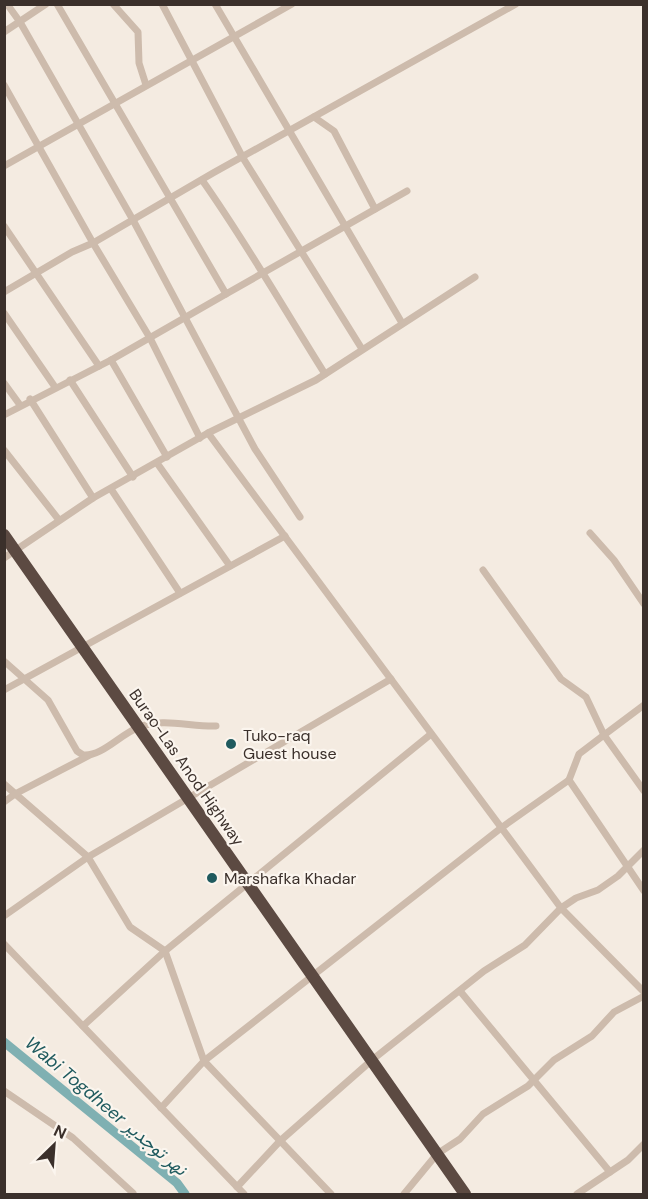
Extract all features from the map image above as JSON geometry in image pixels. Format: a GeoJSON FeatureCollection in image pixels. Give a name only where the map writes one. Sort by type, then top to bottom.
{"type":"FeatureCollection","features":[{"type":"Feature","properties":{"kind":"highway","name":"Burao-Las Anod Highway"},"geometry":{"type":"LineString","coordinates":[[4,535],[465,1194]]}},
{"type":"Feature","properties":{"kind":"street"},"geometry":{"type":"LineString","coordinates":[[7,4],[20,22],[76,124],[133,220],[240,417],[255,449],[300,517]]}},
{"type":"Feature","properties":{"kind":"street"},"geometry":{"type":"LineString","coordinates":[[4,32],[46,4]]}},
{"type":"Feature","properties":{"kind":"street"},"geometry":{"type":"LineString","coordinates":[[57,4],[226,294]]}},
{"type":"Feature","properties":{"kind":"street"},"geometry":{"type":"LineString","coordinates":[[113,4],[138,32],[139,63],[146,85]]}},
{"type":"Feature","properties":{"kind":"street"},"geometry":{"type":"LineString","coordinates":[[162,4],[243,158],[362,349]]}},
{"type":"Feature","properties":{"kind":"street"},"geometry":{"type":"LineString","coordinates":[[215,4],[402,322]]}},
{"type":"Feature","properties":{"kind":"street"},"geometry":{"type":"LineString","coordinates":[[4,166],[292,4]]}},
{"type":"Feature","properties":{"kind":"street"},"geometry":{"type":"LineString","coordinates":[[4,292],[516,4]]}},
{"type":"Feature","properties":{"kind":"street"},"geometry":{"type":"LineString","coordinates":[[4,85],[93,243],[150,338],[200,438]]}},
{"type":"Feature","properties":{"kind":"street"},"geometry":{"type":"LineString","coordinates":[[314,117],[334,131],[375,209]]}},
{"type":"Feature","properties":{"kind":"street"},"geometry":{"type":"LineString","coordinates":[[202,180],[235,225],[262,274],[325,374]]}},
{"type":"Feature","properties":{"kind":"street"},"geometry":{"type":"LineString","coordinates":[[4,415],[30,399],[111,360],[407,191]]}},
{"type":"Feature","properties":{"kind":"street"},"geometry":{"type":"LineString","coordinates":[[4,226],[99,366]]}},
{"type":"Feature","properties":{"kind":"street"},"geometry":{"type":"LineString","coordinates":[[4,558],[93,498],[208,433],[325,374],[402,322],[475,277]]}},
{"type":"Feature","properties":{"kind":"street"},"geometry":{"type":"LineString","coordinates":[[4,313],[56,387]]}},
{"type":"Feature","properties":{"kind":"street"},"geometry":{"type":"LineString","coordinates":[[111,360],[167,457]]}},
{"type":"Feature","properties":{"kind":"street"},"geometry":{"type":"LineString","coordinates":[[70,380],[133,477]]}},
{"type":"Feature","properties":{"kind":"street"},"geometry":{"type":"LineString","coordinates":[[4,383],[20,405]]}},
{"type":"Feature","properties":{"kind":"street"},"geometry":{"type":"LineString","coordinates":[[30,399],[93,498]]}},
{"type":"Feature","properties":{"kind":"street"},"geometry":{"type":"LineString","coordinates":[[208,433],[561,908],[644,994],[614,1012],[592,1036],[554,1060],[534,1081],[483,1114],[460,1139],[437,1154],[404,1194]]}},
{"type":"Feature","properties":{"kind":"street"},"geometry":{"type":"LineString","coordinates":[[4,450],[59,520]]}},
{"type":"Feature","properties":{"kind":"street"},"geometry":{"type":"LineString","coordinates":[[157,463],[230,566]]}},
{"type":"Feature","properties":{"kind":"street"},"geometry":{"type":"LineString","coordinates":[[111,489],[180,593]]}},
{"type":"Feature","properties":{"kind":"street"},"geometry":{"type":"LineString","coordinates":[[591,533],[614,560],[644,604]]}},
{"type":"Feature","properties":{"kind":"street"},"geometry":{"type":"LineString","coordinates":[[4,690],[285,536]]}},
{"type":"Feature","properties":{"kind":"street"},"geometry":{"type":"LineString","coordinates":[[483,570],[561,679],[586,697],[604,735],[644,791]]}},
{"type":"Feature","properties":{"kind":"street"},"geometry":{"type":"LineString","coordinates":[[4,661],[48,700],[77,751],[83,755],[92,754]]}},
{"type":"Feature","properties":{"kind":"street"},"geometry":{"type":"LineString","coordinates":[[4,916],[88,857],[391,680]]}},
{"type":"Feature","properties":{"kind":"street"},"geometry":{"type":"LineString","coordinates":[[161,1108],[204,1061],[501,828],[569,780],[579,754],[644,705]]}},
{"type":"Feature","properties":{"kind":"street"},"geometry":{"type":"LineString","coordinates":[[4,802],[138,727],[175,723],[216,726]]}},
{"type":"Feature","properties":{"kind":"street"},"geometry":{"type":"LineString","coordinates":[[83,1026],[165,951],[431,734]]}},
{"type":"Feature","properties":{"kind":"street"},"geometry":{"type":"LineString","coordinates":[[569,780],[644,891]]}},
{"type":"Feature","properties":{"kind":"street"},"geometry":{"type":"LineString","coordinates":[[4,784],[88,857],[130,927],[165,951],[204,1061],[331,1194]]}},
{"type":"Feature","properties":{"kind":"street"},"geometry":{"type":"LineString","coordinates":[[237,1187],[280,1141],[372,1060],[484,971],[525,945],[561,908],[576,898],[598,890],[644,850]]}},
{"type":"Feature","properties":{"kind":"street"},"geometry":{"type":"LineString","coordinates":[[4,944],[244,1194]]}},
{"type":"Feature","properties":{"kind":"street"},"geometry":{"type":"LineString","coordinates":[[460,991],[610,1172]]}},
{"type":"Feature","properties":{"kind":"street"},"geometry":{"type":"LineString","coordinates":[[4,1091],[73,1137],[133,1193],[127,1194]]}},
{"type":"Feature","properties":{"kind":"street"},"geometry":{"type":"LineString","coordinates":[[577,1194],[628,1160],[644,1144]]}},
{"type":"Feature","properties":{"kind":"waterway","name":"Wabi Togdheer نهر توجدير"},"geometry":{"type":"LineString","coordinates":[[4,1042],[177,1183],[185,1194]]}},
{"type":"Feature","properties":{"kind":"place","name":"Tuko-raq Guest house"},"geometry":{"type":"Point","coordinates":[231,744]}},
{"type":"Feature","properties":{"kind":"place","name":"Marshafka Khadar"},"geometry":{"type":"Point","coordinates":[212,878]}}]}
